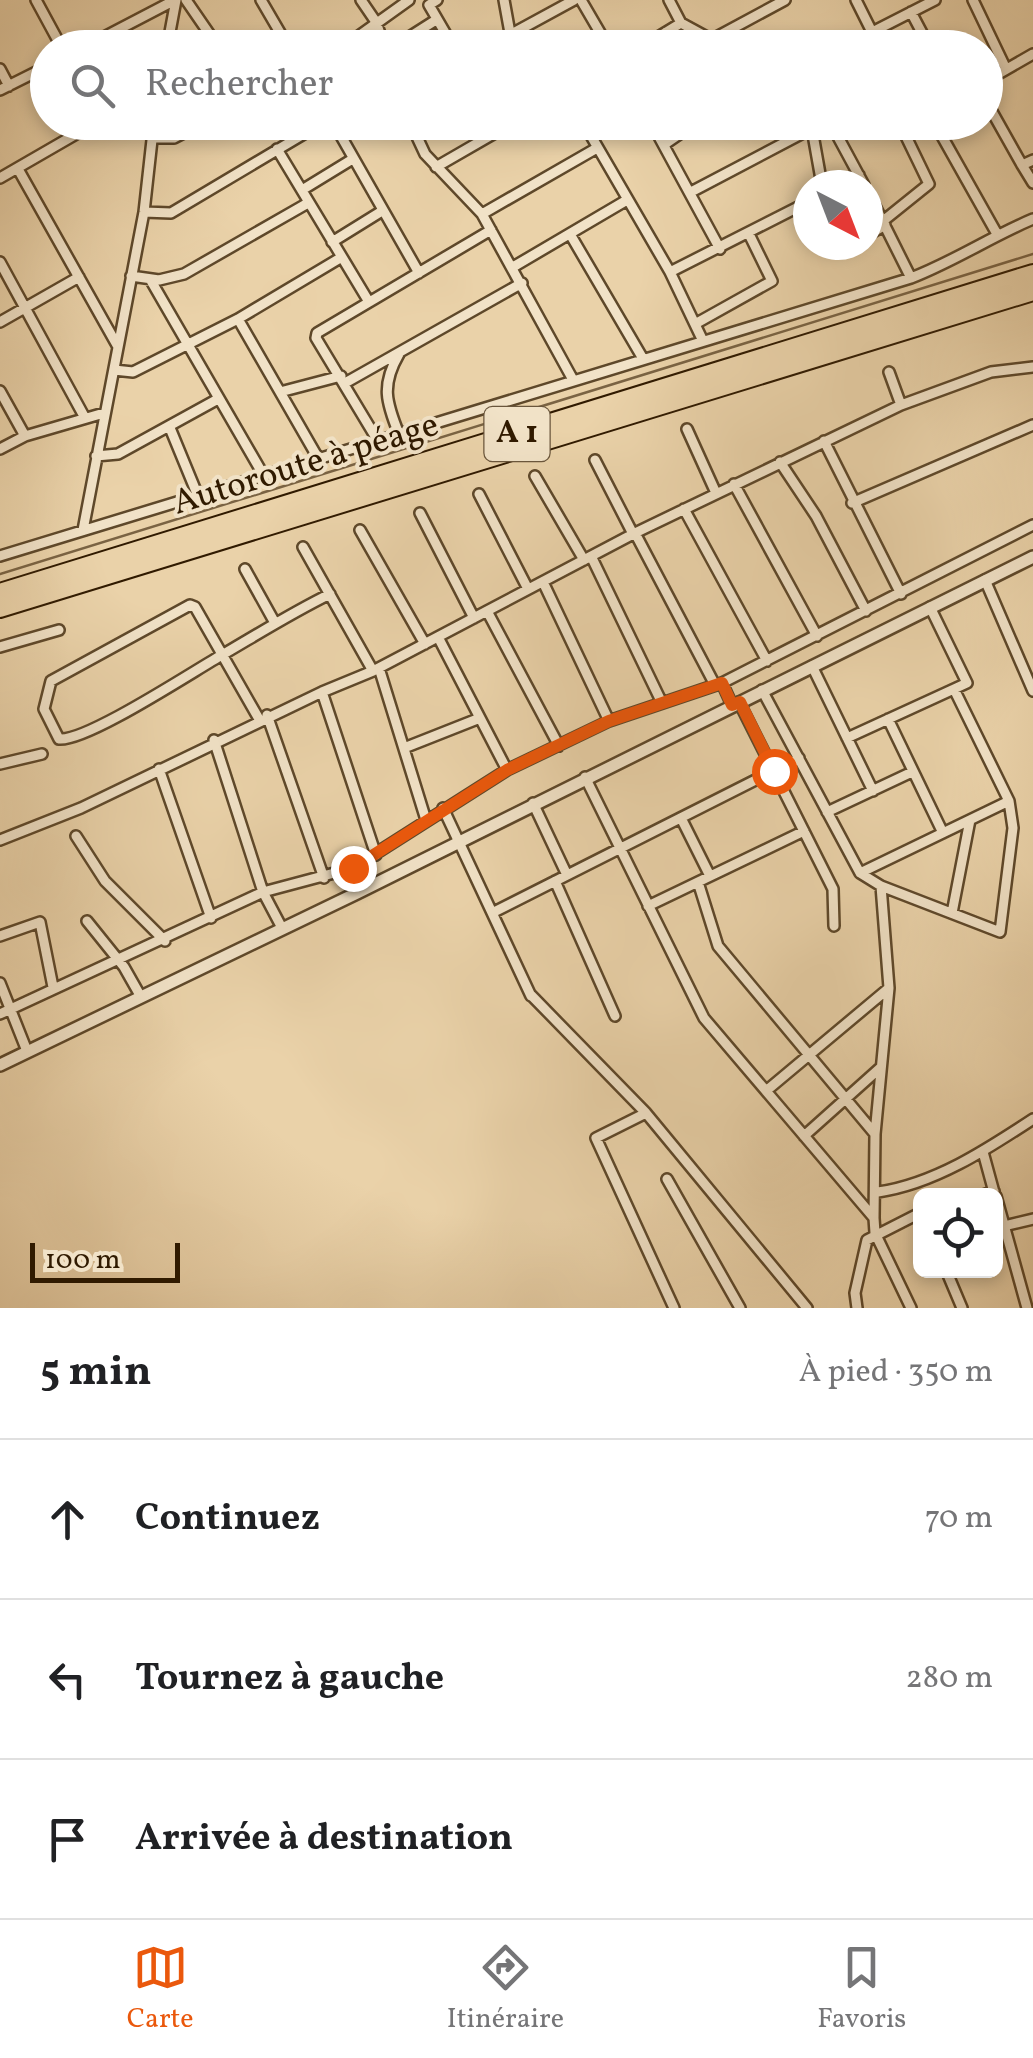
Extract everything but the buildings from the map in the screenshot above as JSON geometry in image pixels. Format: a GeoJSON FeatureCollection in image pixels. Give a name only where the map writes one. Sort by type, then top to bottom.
{"type":"FeatureCollection","features":[{"type":"Feature","properties":{"kind":"highway","name":"Autoroute à péage"},"geometry":{"type":"LineString","coordinates":[[0,593],[1033,274]]}},
{"type":"Feature","properties":{"kind":"highway","name":"A 1"},"geometry":{"type":"LineString","coordinates":[[0,608],[1033,291]]}},
{"type":"Feature","properties":{"kind":"street"},"geometry":{"type":"LineString","coordinates":[[36,0],[52,30]]}},
{"type":"Feature","properties":{"kind":"street"},"geometry":{"type":"LineString","coordinates":[[118,30],[175,0]]}},
{"type":"Feature","properties":{"kind":"street"},"geometry":{"type":"LineString","coordinates":[[169,30],[175,0]]}},
{"type":"Feature","properties":{"kind":"street"},"geometry":{"type":"LineString","coordinates":[[186,0],[207,30]]}},
{"type":"Feature","properties":{"kind":"street"},"geometry":{"type":"LineString","coordinates":[[261,0],[279,30]]}},
{"type":"Feature","properties":{"kind":"street"},"geometry":{"type":"LineString","coordinates":[[361,0],[380,30]]}},
{"type":"Feature","properties":{"kind":"street"},"geometry":{"type":"LineString","coordinates":[[370,30],[409,0]]}},
{"type":"Feature","properties":{"kind":"street"},"geometry":{"type":"LineString","coordinates":[[504,0],[509,30]]}},
{"type":"Feature","properties":{"kind":"street"},"geometry":{"type":"LineString","coordinates":[[516,30],[577,0],[597,30]]}},
{"type":"Feature","properties":{"kind":"street"},"geometry":{"type":"LineString","coordinates":[[669,0],[681,23],[693,30]]}},
{"type":"Feature","properties":{"kind":"street"},"geometry":{"type":"LineString","coordinates":[[742,30],[785,0]]}},
{"type":"Feature","properties":{"kind":"street"},"geometry":{"type":"LineString","coordinates":[[856,0],[871,30]]}},
{"type":"Feature","properties":{"kind":"street"},"geometry":{"type":"LineString","coordinates":[[875,30],[935,0]]}},
{"type":"Feature","properties":{"kind":"street"},"geometry":{"type":"LineString","coordinates":[[974,0],[988,30]]}},
{"type":"Feature","properties":{"kind":"street"},"geometry":{"type":"LineString","coordinates":[[430,2],[442,30]]}},
{"type":"Feature","properties":{"kind":"street"},"geometry":{"type":"LineString","coordinates":[[917,6],[924,30]]}},
{"type":"Feature","properties":{"kind":"street"},"geometry":{"type":"LineString","coordinates":[[419,30],[436,20]]}},
{"type":"Feature","properties":{"kind":"street"},"geometry":{"type":"LineString","coordinates":[[669,30],[681,23]]}},
{"type":"Feature","properties":{"kind":"street"},"geometry":{"type":"LineString","coordinates":[[1003,71],[1030,55],[1033,68]]}},
{"type":"Feature","properties":{"kind":"street"},"geometry":{"type":"LineString","coordinates":[[1003,63],[1006,69]]}},
{"type":"Feature","properties":{"kind":"street"},"geometry":{"type":"LineString","coordinates":[[0,68],[4,88],[30,75]]}},
{"type":"Feature","properties":{"kind":"street"},"geometry":{"type":"LineString","coordinates":[[1003,131],[1033,183]]}},
{"type":"Feature","properties":{"kind":"street"},"geometry":{"type":"LineString","coordinates":[[0,178],[66,140]]}},
{"type":"Feature","properties":{"kind":"street"},"geometry":{"type":"LineString","coordinates":[[83,530],[144,212],[152,140]]}},
{"type":"Feature","properties":{"kind":"street"},"geometry":{"type":"LineString","coordinates":[[144,212],[171,213],[294,140]]}},
{"type":"Feature","properties":{"kind":"street"},"geometry":{"type":"LineString","coordinates":[[341,140],[419,272]]}},
{"type":"Feature","properties":{"kind":"street"},"geometry":{"type":"LineString","coordinates":[[420,140],[436,167],[482,214],[572,378]]}},
{"type":"Feature","properties":{"kind":"street"},"geometry":{"type":"LineString","coordinates":[[436,167],[483,140]]}},
{"type":"Feature","properties":{"kind":"street"},"geometry":{"type":"LineString","coordinates":[[593,140],[670,272],[702,339]]}},
{"type":"Feature","properties":{"kind":"street"},"geometry":{"type":"LineString","coordinates":[[662,140],[720,249]]}},
{"type":"Feature","properties":{"kind":"street"},"geometry":{"type":"LineString","coordinates":[[664,144],[670,140]]}},
{"type":"Feature","properties":{"kind":"street"},"geometry":{"type":"LineString","coordinates":[[691,192],[791,140]]}},
{"type":"Feature","properties":{"kind":"street"},"geometry":{"type":"LineString","coordinates":[[814,140],[819,170]]}},
{"type":"Feature","properties":{"kind":"street"},"geometry":{"type":"LineString","coordinates":[[838,140],[855,170]]}},
{"type":"Feature","properties":{"kind":"street"},"geometry":{"type":"LineString","coordinates":[[908,140],[929,184],[884,223],[911,278]]}},
{"type":"Feature","properties":{"kind":"street"},"geometry":{"type":"LineString","coordinates":[[944,140],[997,234]]}},
{"type":"Feature","properties":{"kind":"street"},"geometry":{"type":"LineString","coordinates":[[482,214],[597,148]]}},
{"type":"Feature","properties":{"kind":"street"},"geometry":{"type":"LineString","coordinates":[[277,150],[369,302]]}},
{"type":"Feature","properties":{"kind":"street"},"geometry":{"type":"LineString","coordinates":[[302,190],[351,160]]}},
{"type":"Feature","properties":{"kind":"street"},"geometry":{"type":"LineString","coordinates":[[1022,164],[1033,160]]}},
{"type":"Feature","properties":{"kind":"street"},"geometry":{"type":"LineString","coordinates":[[18,168],[118,344]]}},
{"type":"Feature","properties":{"kind":"street"},"geometry":{"type":"LineString","coordinates":[[513,268],[627,200]]}},
{"type":"Feature","properties":{"kind":"street"},"geometry":{"type":"LineString","coordinates":[[132,276],[184,274],[308,202]]}},
{"type":"Feature","properties":{"kind":"street"},"geometry":{"type":"LineString","coordinates":[[670,272],[793,210]]}},
{"type":"Feature","properties":{"kind":"street"},"geometry":{"type":"LineString","coordinates":[[332,242],[382,211]]}},
{"type":"Feature","properties":{"kind":"street"},"geometry":{"type":"LineString","coordinates":[[0,556],[572,378],[911,278],[958,260],[977,243],[1033,218]]}},
{"type":"Feature","properties":{"kind":"street"},"geometry":{"type":"LineString","coordinates":[[378,441],[316,338],[318,333],[491,230]]}},
{"type":"Feature","properties":{"kind":"street"},"geometry":{"type":"LineString","coordinates":[[570,234],[642,357]]}},
{"type":"Feature","properties":{"kind":"street"},"geometry":{"type":"LineString","coordinates":[[695,324],[772,281],[749,234]]}},
{"type":"Feature","properties":{"kind":"street"},"geometry":{"type":"LineString","coordinates":[[114,370],[133,372],[238,319],[342,257]]}},
{"type":"Feature","properties":{"kind":"street"},"geometry":{"type":"LineString","coordinates":[[0,262],[86,418]]}},
{"type":"Feature","properties":{"kind":"street"},"geometry":{"type":"LineString","coordinates":[[0,322],[79,277]]}},
{"type":"Feature","properties":{"kind":"street"},"geometry":{"type":"LineString","coordinates":[[150,278],[264,476]]}},
{"type":"Feature","properties":{"kind":"street"},"geometry":{"type":"LineString","coordinates":[[280,392],[343,380],[522,283]]}},
{"type":"Feature","properties":{"kind":"street"},"geometry":{"type":"LineString","coordinates":[[238,319],[318,458]]}},
{"type":"Feature","properties":{"kind":"street"},"geometry":{"type":"LineString","coordinates":[[398,434],[385,399],[385,384],[400,352]]}},
{"type":"Feature","properties":{"kind":"street"},"geometry":{"type":"LineString","coordinates":[[0,840],[81,808],[214,740],[376,669],[716,492],[900,405],[991,372],[1033,367]]}},
{"type":"Feature","properties":{"kind":"street"},"geometry":{"type":"LineString","coordinates":[[889,372],[900,405]]}},
{"type":"Feature","properties":{"kind":"street"},"geometry":{"type":"LineString","coordinates":[[0,391],[25,436]]}},
{"type":"Feature","properties":{"kind":"street"},"geometry":{"type":"LineString","coordinates":[[96,456],[118,454],[218,399]]}},
{"type":"Feature","properties":{"kind":"street"},"geometry":{"type":"LineString","coordinates":[[0,449],[25,436],[104,413]]}},
{"type":"Feature","properties":{"kind":"street"},"geometry":{"type":"LineString","coordinates":[[852,503],[1033,425]]}},
{"type":"Feature","properties":{"kind":"street"},"geometry":{"type":"LineString","coordinates":[[170,428],[198,496]]}},
{"type":"Feature","properties":{"kind":"street"},"geometry":{"type":"LineString","coordinates":[[688,429],[716,492]]}},
{"type":"Feature","properties":{"kind":"street"},"geometry":{"type":"LineString","coordinates":[[824,442],[901,594]]}},
{"type":"Feature","properties":{"kind":"street"},"geometry":{"type":"LineString","coordinates":[[595,460],[718,684],[736,703],[774,771],[833,889],[834,926]]}},
{"type":"Feature","properties":{"kind":"street"},"geometry":{"type":"LineString","coordinates":[[780,462],[816,516],[866,611]]}},
{"type":"Feature","properties":{"kind":"street"},"geometry":{"type":"LineString","coordinates":[[534,476],[587,558],[662,703]]}},
{"type":"Feature","properties":{"kind":"street"},"geometry":{"type":"LineString","coordinates":[[734,484],[818,636]]}},
{"type":"Feature","properties":{"kind":"street"},"geometry":{"type":"LineString","coordinates":[[479,494],[528,590]]}},
{"type":"Feature","properties":{"kind":"street"},"geometry":{"type":"LineString","coordinates":[[684,509],[767,661]]}},
{"type":"Feature","properties":{"kind":"street"},"geometry":{"type":"LineString","coordinates":[[420,513],[474,618]]}},
{"type":"Feature","properties":{"kind":"street"},"geometry":{"type":"LineString","coordinates":[[5,1012],[52,986],[120,962],[263,892],[324,878],[376,856],[507,770],[609,721],[718,684],[1033,525]]}},
{"type":"Feature","properties":{"kind":"street"},"geometry":{"type":"LineString","coordinates":[[360,530],[425,644]]}},
{"type":"Feature","properties":{"kind":"street"},"geometry":{"type":"LineString","coordinates":[[303,547],[376,669],[426,820]]}},
{"type":"Feature","properties":{"kind":"street"},"geometry":{"type":"LineString","coordinates":[[0,1065],[1033,557]]}},
{"type":"Feature","properties":{"kind":"street"},"geometry":{"type":"LineString","coordinates":[[245,569],[275,624]]}},
{"type":"Feature","properties":{"kind":"street"},"geometry":{"type":"LineString","coordinates":[[985,580],[1033,691]]}},
{"type":"Feature","properties":{"kind":"street"},"geometry":{"type":"LineString","coordinates":[[543,582],[609,721]]}},
{"type":"Feature","properties":{"kind":"street"},"geometry":{"type":"LineString","coordinates":[[324,878],[263,717],[222,654],[195,607],[186,606],[50,681],[44,709],[54,734],[68,740],[222,654],[275,624],[330,594]]}},
{"type":"Feature","properties":{"kind":"street"},"geometry":{"type":"LineString","coordinates":[[847,738],[967,683],[930,607]]}},
{"type":"Feature","properties":{"kind":"street"},"geometry":{"type":"LineString","coordinates":[[487,611],[559,746]]}},
{"type":"Feature","properties":{"kind":"street"},"geometry":{"type":"LineString","coordinates":[[0,647],[59,630]]}},
{"type":"Feature","properties":{"kind":"street"},"geometry":{"type":"LineString","coordinates":[[438,637],[507,770]]}},
{"type":"Feature","properties":{"kind":"street"},"geometry":{"type":"LineString","coordinates":[[812,666],[873,791]]}},
{"type":"Feature","properties":{"kind":"street"},"geometry":{"type":"LineString","coordinates":[[762,690],[860,873],[881,886],[1000,932],[1014,828],[1009,801],[954,689]]}},
{"type":"Feature","properties":{"kind":"street"},"geometry":{"type":"LineString","coordinates":[[322,692],[376,856]]}},
{"type":"Feature","properties":{"kind":"street"},"geometry":{"type":"LineString","coordinates":[[404,748],[480,718]]}},
{"type":"Feature","properties":{"kind":"street"},"geometry":{"type":"LineString","coordinates":[[888,719],[943,832]]}},
{"type":"Feature","properties":{"kind":"street"},"geometry":{"type":"LineString","coordinates":[[214,740],[263,892],[282,928]]}},
{"type":"Feature","properties":{"kind":"street"},"geometry":{"type":"LineString","coordinates":[[0,764],[42,754]]}},
{"type":"Feature","properties":{"kind":"street"},"geometry":{"type":"LineString","coordinates":[[494,912],[798,758]]}},
{"type":"Feature","properties":{"kind":"street"},"geometry":{"type":"LineString","coordinates":[[159,769],[211,918]]}},
{"type":"Feature","properties":{"kind":"street"},"geometry":{"type":"LineString","coordinates":[[827,812],[912,772]]}},
{"type":"Feature","properties":{"kind":"street"},"geometry":{"type":"LineString","coordinates":[[585,777],[704,1018],[874,1218]]}},
{"type":"Feature","properties":{"kind":"street"},"geometry":{"type":"LineString","coordinates":[[860,873],[1009,801]]}},
{"type":"Feature","properties":{"kind":"street"},"geometry":{"type":"LineString","coordinates":[[533,802],[567,875]]}},
{"type":"Feature","properties":{"kind":"street"},"geometry":{"type":"LineString","coordinates":[[444,808],[462,839],[531,995],[646,1113],[807,1308]]}},
{"type":"Feature","properties":{"kind":"street"},"geometry":{"type":"LineString","coordinates":[[680,818],[710,876]]}},
{"type":"Feature","properties":{"kind":"street"},"geometry":{"type":"LineString","coordinates":[[952,913],[970,820]]}},
{"type":"Feature","properties":{"kind":"street"},"geometry":{"type":"LineString","coordinates":[[648,906],[804,831]]}},
{"type":"Feature","properties":{"kind":"street"},"geometry":{"type":"LineString","coordinates":[[76,836],[105,880],[165,941]]}},
{"type":"Feature","properties":{"kind":"street"},"geometry":{"type":"LineString","coordinates":[[555,882],[616,1016]]}},
{"type":"Feature","properties":{"kind":"street"},"geometry":{"type":"LineString","coordinates":[[698,882],[718,946],[875,1134]]}},
{"type":"Feature","properties":{"kind":"street"},"geometry":{"type":"LineString","coordinates":[[881,886],[888,988],[875,1134],[875,1234],[911,1308]]}},
{"type":"Feature","properties":{"kind":"street"},"geometry":{"type":"LineString","coordinates":[[87,920],[141,996]]}},
{"type":"Feature","properties":{"kind":"street"},"geometry":{"type":"LineString","coordinates":[[0,936],[40,922],[52,986]]}},
{"type":"Feature","properties":{"kind":"street"},"geometry":{"type":"LineString","coordinates":[[0,982],[5,1012],[27,1052]]}},
{"type":"Feature","properties":{"kind":"street"},"geometry":{"type":"LineString","coordinates":[[766,1091],[888,988]]}},
{"type":"Feature","properties":{"kind":"street"},"geometry":{"type":"LineString","coordinates":[[804,1136],[880,1068]]}},
{"type":"Feature","properties":{"kind":"street"},"geometry":{"type":"LineString","coordinates":[[646,1113],[596,1138],[674,1308]]}},
{"type":"Feature","properties":{"kind":"street"},"geometry":{"type":"LineString","coordinates":[[878,1192],[902,1188],[983,1152],[1033,1119]]}},
{"type":"Feature","properties":{"kind":"street"},"geometry":{"type":"LineString","coordinates":[[983,1152],[993,1188]]}},
{"type":"Feature","properties":{"kind":"street"},"geometry":{"type":"LineString","coordinates":[[668,1179],[740,1308]]}},
{"type":"Feature","properties":{"kind":"street"},"geometry":{"type":"LineString","coordinates":[[857,1308],[862,1256],[875,1234],[913,1216]]}},
{"type":"Feature","properties":{"kind":"street"},"geometry":{"type":"LineString","coordinates":[[1004,1226],[1033,1219]]}},
{"type":"Feature","properties":{"kind":"street"},"geometry":{"type":"LineString","coordinates":[[1003,1222],[1027,1308]]}},
{"type":"Feature","properties":{"kind":"street"},"geometry":{"type":"LineString","coordinates":[[949,1278],[962,1308]]}},
{"type":"Feature","properties":{"kind":"street"},"geometry":{"type":"LineString","coordinates":[[1020,1281],[1033,1278]]}},
{"type":"Feature","properties":{"kind":"waterway"},"geometry":{"type":"LineString","coordinates":[[0,574],[1033,254]]}},
{"type":"Feature","properties":{"kind":"route"},"geometry":{"type":"LineString","coordinates":[[353,868],[507,770],[609,721],[722,683],[732,705],[740,702],[774,771]]}}]}
